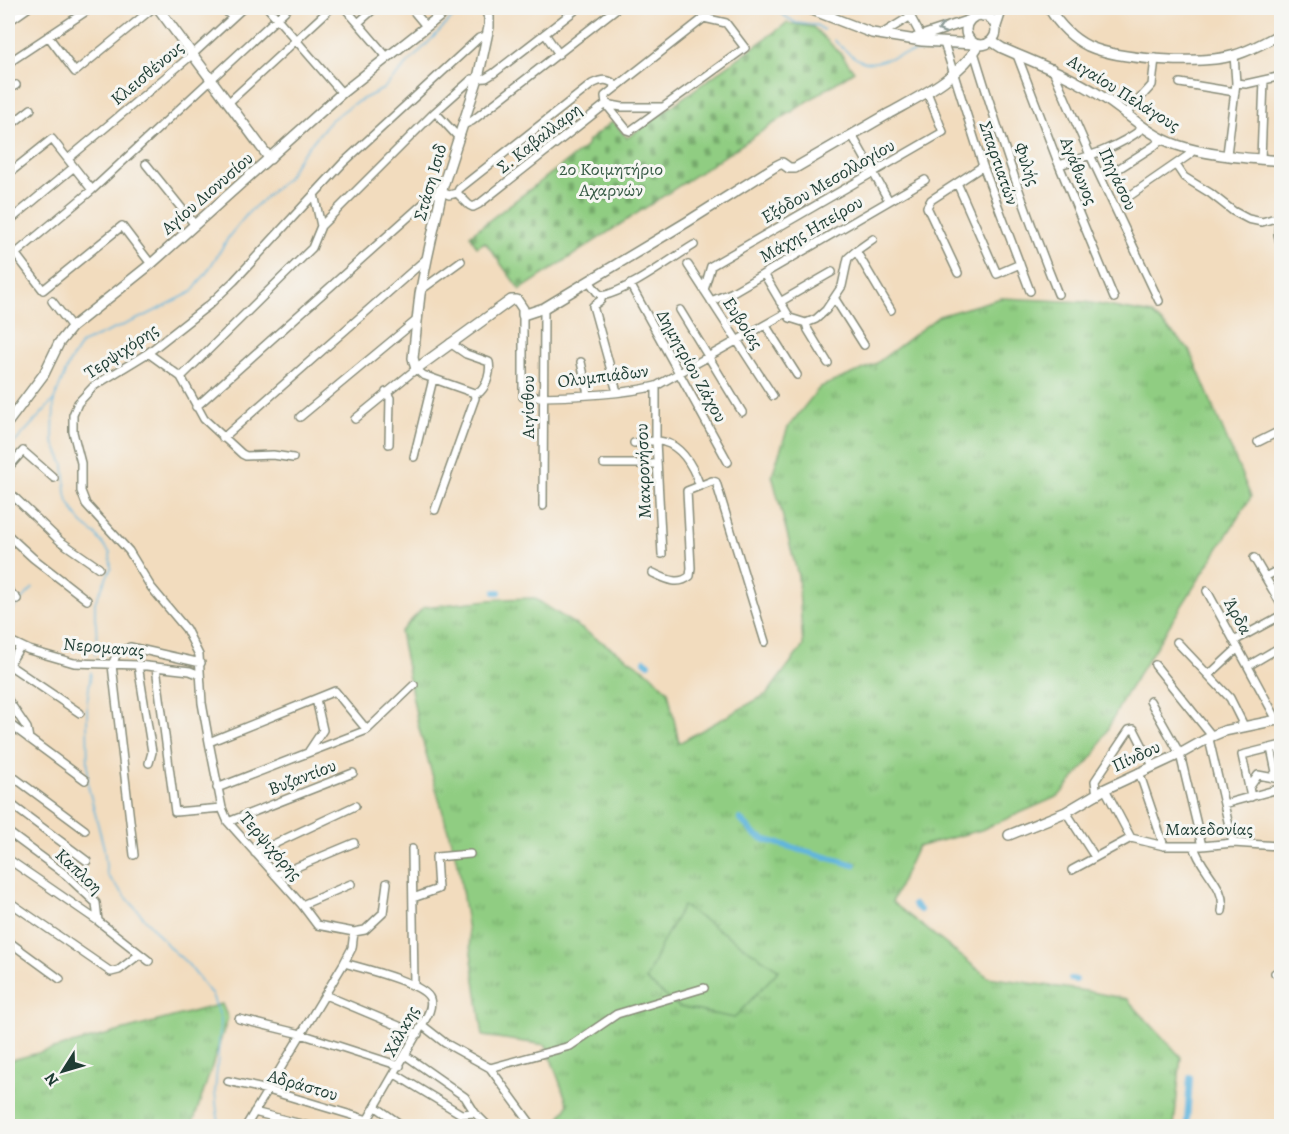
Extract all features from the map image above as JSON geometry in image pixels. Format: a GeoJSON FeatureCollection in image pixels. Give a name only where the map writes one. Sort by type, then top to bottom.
{"type":"FeatureCollection","features":[{"type":"Feature","properties":{"kind":"street"},"geometry":{"type":"LineString","coordinates":[[8,22],[28,8]]}},
{"type":"Feature","properties":{"kind":"street"},"geometry":{"type":"LineString","coordinates":[[8,63],[91,8]]}},
{"type":"Feature","properties":{"kind":"street"},"geometry":{"type":"LineString","coordinates":[[48,36],[54,47],[75,72],[153,8]]}},
{"type":"Feature","properties":{"kind":"street"},"geometry":{"type":"LineString","coordinates":[[159,8],[270,159]]}},
{"type":"Feature","properties":{"kind":"street"},"geometry":{"type":"LineString","coordinates":[[223,8],[232,17]]}},
{"type":"Feature","properties":{"kind":"street","name":"Κλεισθένους"},"geometry":{"type":"LineString","coordinates":[[68,159],[193,54],[243,8]]}},
{"type":"Feature","properties":{"kind":"street"},"geometry":{"type":"LineString","coordinates":[[268,8],[342,93]]}},
{"type":"Feature","properties":{"kind":"street"},"geometry":{"type":"LineString","coordinates":[[8,260],[92,190],[288,8]]}},
{"type":"Feature","properties":{"kind":"street"},"geometry":{"type":"LineString","coordinates":[[228,103],[331,8]]}},
{"type":"Feature","properties":{"kind":"street"},"geometry":{"type":"LineString","coordinates":[[345,8],[387,57]]}},
{"type":"Feature","properties":{"kind":"street"},"geometry":{"type":"LineString","coordinates":[[358,23],[375,8]]}},
{"type":"Feature","properties":{"kind":"street"},"geometry":{"type":"LineString","coordinates":[[411,8],[426,26]]}},
{"type":"Feature","properties":{"kind":"street","name":"Αγίου Διονυσίου"},"geometry":{"type":"LineString","coordinates":[[8,422],[44,374],[64,335],[72,327],[151,264],[342,93],[450,8]]}},
{"type":"Feature","properties":{"kind":"street","name":"Στάση Ισιδ"},"geometry":{"type":"LineString","coordinates":[[416,369],[413,358],[427,259],[442,189],[478,78],[489,27],[486,8]]}},
{"type":"Feature","properties":{"kind":"street"},"geometry":{"type":"LineString","coordinates":[[181,377],[312,248],[321,226],[435,112],[472,80],[486,78],[494,73],[578,8]]}},
{"type":"Feature","properties":{"kind":"street"},"geometry":{"type":"LineString","coordinates":[[463,125],[472,121],[617,8]]}},
{"type":"Feature","properties":{"kind":"street"},"geometry":{"type":"LineString","coordinates":[[705,18],[726,24],[745,48],[630,131],[606,104],[605,96],[705,18],[713,8]]}},
{"type":"Feature","properties":{"kind":"street"},"geometry":{"type":"LineString","coordinates":[[807,8],[872,33],[976,47]]}},
{"type":"Feature","properties":{"kind":"street"},"geometry":{"type":"LineString","coordinates":[[831,8],[832,18]]}},
{"type":"Feature","properties":{"kind":"street"},"geometry":{"type":"LineString","coordinates":[[906,8],[918,38]]}},
{"type":"Feature","properties":{"kind":"street"},"geometry":{"type":"LineString","coordinates":[[918,38],[994,8]]}},
{"type":"Feature","properties":{"kind":"street"},"geometry":{"type":"LineString","coordinates":[[355,419],[450,343],[514,299],[520,304],[523,315],[544,308],[776,166],[782,164],[795,168],[927,92],[954,74],[976,47],[991,41],[1002,8]]}},
{"type":"Feature","properties":{"kind":"street"},"geometry":{"type":"LineString","coordinates":[[1049,8],[1061,25],[1075,38],[1089,46],[1111,53],[1155,58],[1210,59],[1234,56],[1281,33]]}},
{"type":"Feature","properties":{"kind":"street"},"geometry":{"type":"LineString","coordinates":[[976,15],[991,20],[996,26]]}},
{"type":"Feature","properties":{"kind":"street"},"geometry":{"type":"LineString","coordinates":[[976,15],[966,28],[966,33],[976,47]]}},
{"type":"Feature","properties":{"kind":"street"},"geometry":{"type":"LineString","coordinates":[[885,35],[885,32],[911,16]]}},
{"type":"Feature","properties":{"kind":"street"},"geometry":{"type":"LineString","coordinates":[[544,34],[559,54]]}},
{"type":"Feature","properties":{"kind":"street","name":"Τερψιχόρης"},"geometry":{"type":"LineString","coordinates":[[354,932],[317,924],[228,822],[217,788],[209,742],[200,675],[201,663],[186,629],[152,587],[129,551],[86,504],[81,491],[81,463],[72,424],[78,403],[94,386],[148,353],[209,305],[314,194],[386,123],[479,38],[487,36]]}},
{"type":"Feature","properties":{"kind":"street","name":"Αιγαίου Πελάγους"},"geometry":{"type":"LineString","coordinates":[[991,41],[1017,55],[1052,68],[1095,92],[1143,129],[1162,139],[1193,150],[1281,161]]}},
{"type":"Feature","properties":{"kind":"street","name":"Σπαρτιατών"},"geometry":{"type":"LineString","coordinates":[[945,43],[983,165],[1030,291]]}},
{"type":"Feature","properties":{"kind":"street","name":"Φυλής"},"geometry":{"type":"LineString","coordinates":[[976,47],[1000,138],[1033,232],[1058,294]]}},
{"type":"Feature","properties":{"kind":"street","name":"Αγάθωνος"},"geometry":{"type":"LineString","coordinates":[[1017,55],[1114,298]]}},
{"type":"Feature","properties":{"kind":"street"},"geometry":{"type":"LineString","coordinates":[[1227,154],[1236,83],[1234,56]]}},
{"type":"Feature","properties":{"kind":"street"},"geometry":{"type":"LineString","coordinates":[[1125,115],[1152,85],[1155,58]]}},
{"type":"Feature","properties":{"kind":"street","name":"Πηγάσου"},"geometry":{"type":"LineString","coordinates":[[1052,68],[1159,301]]}},
{"type":"Feature","properties":{"kind":"street"},"geometry":{"type":"LineString","coordinates":[[1236,83],[1246,84],[1281,76]]}},
{"type":"Feature","properties":{"kind":"street"},"geometry":{"type":"LineString","coordinates":[[457,193],[459,189],[592,84],[602,79],[612,81],[617,87]]}},
{"type":"Feature","properties":{"kind":"street"},"geometry":{"type":"LineString","coordinates":[[1261,159],[1264,80]]}},
{"type":"Feature","properties":{"kind":"street"},"geometry":{"type":"LineString","coordinates":[[1180,83],[1235,92]]}},
{"type":"Feature","properties":{"kind":"street"},"geometry":{"type":"LineString","coordinates":[[8,89],[16,85]]}},
{"type":"Feature","properties":{"kind":"street","name":"Εξόδου Μεσολλογίου"},"geometry":{"type":"LineString","coordinates":[[704,290],[711,266],[943,132],[927,92]]}},
{"type":"Feature","properties":{"kind":"street","name":"Σ. Καβαλλαρη"},"geometry":{"type":"LineString","coordinates":[[442,189],[449,195],[457,193],[473,207],[606,104],[622,107],[663,107]]}},
{"type":"Feature","properties":{"kind":"street"},"geometry":{"type":"LineString","coordinates":[[8,127],[31,109]]}},
{"type":"Feature","properties":{"kind":"street"},"geometry":{"type":"LineString","coordinates":[[435,112],[459,138]]}},
{"type":"Feature","properties":{"kind":"street"},"geometry":{"type":"LineString","coordinates":[[1059,165],[1115,146],[1143,129]]}},
{"type":"Feature","properties":{"kind":"street"},"geometry":{"type":"LineString","coordinates":[[852,135],[889,201]]}},
{"type":"Feature","properties":{"kind":"street"},"geometry":{"type":"LineString","coordinates":[[8,174],[52,139],[92,190]]}},
{"type":"Feature","properties":{"kind":"street"},"geometry":{"type":"LineString","coordinates":[[1118,169],[1162,139]]}},
{"type":"Feature","properties":{"kind":"street"},"geometry":{"type":"LineString","coordinates":[[1131,195],[1176,165],[1193,150]]}},
{"type":"Feature","properties":{"kind":"street"},"geometry":{"type":"LineString","coordinates":[[146,164],[195,225]]}},
{"type":"Feature","properties":{"kind":"street"},"geometry":{"type":"LineString","coordinates":[[958,273],[927,207],[931,200],[983,165]]}},
{"type":"Feature","properties":{"kind":"street"},"geometry":{"type":"LineString","coordinates":[[1176,165],[1184,177],[1210,193],[1233,212],[1262,222],[1280,216]]}},
{"type":"Feature","properties":{"kind":"street"},"geometry":{"type":"LineString","coordinates":[[8,222],[74,167]]}},
{"type":"Feature","properties":{"kind":"street","name":"Μάχης Ηπείρου"},"geometry":{"type":"LineString","coordinates":[[711,301],[731,293],[925,180]]}},
{"type":"Feature","properties":{"kind":"street"},"geometry":{"type":"LineString","coordinates":[[1281,182],[1278,234],[1281,252]]}},
{"type":"Feature","properties":{"kind":"street"},"geometry":{"type":"LineString","coordinates":[[957,183],[997,274],[1020,264]]}},
{"type":"Feature","properties":{"kind":"street"},"geometry":{"type":"LineString","coordinates":[[196,407],[442,189]]}},
{"type":"Feature","properties":{"kind":"street"},"geometry":{"type":"LineString","coordinates":[[314,194],[321,226]]}},
{"type":"Feature","properties":{"kind":"street"},"geometry":{"type":"LineString","coordinates":[[8,244],[43,290],[122,226],[151,264]]}},
{"type":"Feature","properties":{"kind":"street"},"geometry":{"type":"LineString","coordinates":[[764,274],[790,318],[806,323],[816,319],[835,299],[846,277],[848,258],[873,239]]}},
{"type":"Feature","properties":{"kind":"street"},"geometry":{"type":"LineString","coordinates":[[617,392],[593,306],[601,300],[602,296],[630,284],[694,245]]}},
{"type":"Feature","properties":{"kind":"street"},"geometry":{"type":"LineString","coordinates":[[856,251],[891,310]]}},
{"type":"Feature","properties":{"kind":"street"},"geometry":{"type":"LineString","coordinates":[[223,438],[427,259]]}},
{"type":"Feature","properties":{"kind":"street"},"geometry":{"type":"LineString","coordinates":[[421,291],[461,261]]}},
{"type":"Feature","properties":{"kind":"street","name":"Ευβοίας"},"geometry":{"type":"LineString","coordinates":[[688,265],[773,396]]}},
{"type":"Feature","properties":{"kind":"street"},"geometry":{"type":"LineString","coordinates":[[780,302],[832,272]]}},
{"type":"Feature","properties":{"kind":"street"},"geometry":{"type":"LineString","coordinates":[[589,281],[602,296]]}},
{"type":"Feature","properties":{"kind":"street","name":"Δημητρίου Ζάχου"},"geometry":{"type":"LineString","coordinates":[[630,284],[728,462]]}},
{"type":"Feature","properties":{"kind":"street"},"geometry":{"type":"LineString","coordinates":[[835,299],[864,345]]}},
{"type":"Feature","properties":{"kind":"street"},"geometry":{"type":"LineString","coordinates":[[52,301],[72,327]]}},
{"type":"Feature","properties":{"kind":"street","name":"Αιγίσθου"},"geometry":{"type":"LineString","coordinates":[[543,507],[544,308]]}},
{"type":"Feature","properties":{"kind":"street"},"geometry":{"type":"LineString","coordinates":[[680,310],[742,412]]}},
{"type":"Feature","properties":{"kind":"street","name":"Ολυμπιάδων"},"geometry":{"type":"LineString","coordinates":[[523,315],[523,397],[544,397],[638,390],[656,386],[786,313]]}},
{"type":"Feature","properties":{"kind":"street"},"geometry":{"type":"LineString","coordinates":[[300,417],[418,318]]}},
{"type":"Feature","properties":{"kind":"street"},"geometry":{"type":"LineString","coordinates":[[806,323],[828,363]]}},
{"type":"Feature","properties":{"kind":"street"},"geometry":{"type":"LineString","coordinates":[[766,326],[797,375]]}},
{"type":"Feature","properties":{"kind":"street"},"geometry":{"type":"LineString","coordinates":[[416,369],[433,379],[474,393],[480,392],[485,383],[489,362],[466,354],[450,343]]}},
{"type":"Feature","properties":{"kind":"street"},"geometry":{"type":"LineString","coordinates":[[148,353],[181,377],[204,419],[246,456],[273,455],[293,458]]}},
{"type":"Feature","properties":{"kind":"street"},"geometry":{"type":"LineString","coordinates":[[581,362],[588,394]]}},
{"type":"Feature","properties":{"kind":"street"},"geometry":{"type":"LineString","coordinates":[[414,457],[433,379]]}},
{"type":"Feature","properties":{"kind":"street","name":"Μακρονήσου"},"geometry":{"type":"LineString","coordinates":[[656,386],[656,441],[662,554]]}},
{"type":"Feature","properties":{"kind":"street"},"geometry":{"type":"LineString","coordinates":[[386,392],[390,398],[389,444]]}},
{"type":"Feature","properties":{"kind":"street"},"geometry":{"type":"LineString","coordinates":[[435,510],[475,398],[474,393]]}},
{"type":"Feature","properties":{"kind":"street"},"geometry":{"type":"LineString","coordinates":[[1258,442],[1281,430]]}},
{"type":"Feature","properties":{"kind":"street"},"geometry":{"type":"LineString","coordinates":[[634,443],[665,442],[679,451],[690,462],[700,486]]}},
{"type":"Feature","properties":{"kind":"street"},"geometry":{"type":"LineString","coordinates":[[8,468],[23,451],[54,478]]}},
{"type":"Feature","properties":{"kind":"street"},"geometry":{"type":"LineString","coordinates":[[604,464],[657,464]]}},
{"type":"Feature","properties":{"kind":"street"},"geometry":{"type":"LineString","coordinates":[[653,573],[679,582],[690,576],[692,568],[687,491],[712,481],[716,482],[765,642]]}},
{"type":"Feature","properties":{"kind":"street"},"geometry":{"type":"LineString","coordinates":[[8,491],[60,541],[99,568]]}},
{"type":"Feature","properties":{"kind":"street"},"geometry":{"type":"LineString","coordinates":[[8,535],[33,558],[87,600]]}},
{"type":"Feature","properties":{"kind":"street"},"geometry":{"type":"LineString","coordinates":[[1254,558],[1281,606]]}},
{"type":"Feature","properties":{"kind":"street"},"geometry":{"type":"LineString","coordinates":[[1266,577],[1281,567]]}},
{"type":"Feature","properties":{"kind":"street"},"geometry":{"type":"LineString","coordinates":[[8,590],[17,599]]}},
{"type":"Feature","properties":{"kind":"street","name":"Άρδα"},"geometry":{"type":"LineString","coordinates":[[1207,591],[1279,719]]}},
{"type":"Feature","properties":{"kind":"street"},"geometry":{"type":"LineString","coordinates":[[1209,675],[1236,644],[1281,615]]}},
{"type":"Feature","properties":{"kind":"street","name":"Νερομανας"},"geometry":{"type":"LineString","coordinates":[[8,640],[20,647],[67,662],[138,665],[190,671],[200,675]]}},
{"type":"Feature","properties":{"kind":"street"},"geometry":{"type":"LineString","coordinates":[[1177,642],[1230,698],[1244,726]]}},
{"type":"Feature","properties":{"kind":"street"},"geometry":{"type":"LineString","coordinates":[[1248,666],[1281,646]]}},
{"type":"Feature","properties":{"kind":"street"},"geometry":{"type":"LineString","coordinates":[[20,647],[8,666],[80,712]]}},
{"type":"Feature","properties":{"kind":"street"},"geometry":{"type":"LineString","coordinates":[[134,855],[112,665],[117,653],[130,647],[201,663]]}},
{"type":"Feature","properties":{"kind":"street"},"geometry":{"type":"LineString","coordinates":[[138,665],[152,752],[148,763]]}},
{"type":"Feature","properties":{"kind":"street"},"geometry":{"type":"LineString","coordinates":[[1155,665],[1211,737],[1233,843]]}},
{"type":"Feature","properties":{"kind":"street"},"geometry":{"type":"LineString","coordinates":[[156,667],[175,812],[222,808]]}},
{"type":"Feature","properties":{"kind":"street"},"geometry":{"type":"LineString","coordinates":[[217,788],[367,730],[414,686]]}},
{"type":"Feature","properties":{"kind":"street"},"geometry":{"type":"LineString","coordinates":[[209,742],[335,692],[367,730]]}},
{"type":"Feature","properties":{"kind":"street"},"geometry":{"type":"LineString","coordinates":[[309,752],[323,730],[316,699]]}},
{"type":"Feature","properties":{"kind":"street"},"geometry":{"type":"LineString","coordinates":[[8,700],[27,728],[29,739]]}},
{"type":"Feature","properties":{"kind":"street"},"geometry":{"type":"LineString","coordinates":[[1150,701],[1180,754],[1198,846],[1198,858],[1222,894],[1224,902],[1222,911]]}},
{"type":"Feature","properties":{"kind":"street","name":"Πίνδου"},"geometry":{"type":"LineString","coordinates":[[1009,835],[1066,812],[1100,792],[1211,737],[1244,726],[1279,719]]}},
{"type":"Feature","properties":{"kind":"street"},"geometry":{"type":"LineString","coordinates":[[8,723],[85,780]]}},
{"type":"Feature","properties":{"kind":"street"},"geometry":{"type":"LineString","coordinates":[[1072,870],[1131,838],[1095,781],[1129,730],[1134,729],[1152,766]]}},
{"type":"Feature","properties":{"kind":"street"},"geometry":{"type":"LineString","coordinates":[[1251,797],[1242,755],[1278,746],[1281,759]]}},
{"type":"Feature","properties":{"kind":"street"},"geometry":{"type":"LineString","coordinates":[[1271,748],[1276,772],[1272,777]]}},
{"type":"Feature","properties":{"kind":"street"},"geometry":{"type":"LineString","coordinates":[[1139,772],[1164,846]]}},
{"type":"Feature","properties":{"kind":"street"},"geometry":{"type":"LineString","coordinates":[[8,773],[85,830]]}},
{"type":"Feature","properties":{"kind":"street","name":"Βυζαντίου"},"geometry":{"type":"LineString","coordinates":[[228,822],[353,773]]}},
{"type":"Feature","properties":{"kind":"street"},"geometry":{"type":"LineString","coordinates":[[1224,804],[1281,788],[1280,779],[1258,775],[1249,788]]}},
{"type":"Feature","properties":{"kind":"street"},"geometry":{"type":"LineString","coordinates":[[8,802],[87,861]]}},
{"type":"Feature","properties":{"kind":"street"},"geometry":{"type":"LineString","coordinates":[[255,853],[355,806]]}},
{"type":"Feature","properties":{"kind":"street"},"geometry":{"type":"LineString","coordinates":[[1066,812],[1095,856]]}},
{"type":"Feature","properties":{"kind":"street","name":"Καπλοη"},"geometry":{"type":"LineString","coordinates":[[8,832],[66,875],[96,903],[98,921],[148,961]]}},
{"type":"Feature","properties":{"kind":"street","name":"Μακεδονίας"},"geometry":{"type":"LineString","coordinates":[[1131,838],[1164,846],[1233,843],[1278,846],[1281,844]]}},
{"type":"Feature","properties":{"kind":"street"},"geometry":{"type":"LineString","coordinates":[[275,875],[354,843]]}},
{"type":"Feature","properties":{"kind":"street"},"geometry":{"type":"LineString","coordinates":[[412,849],[414,985]]}},
{"type":"Feature","properties":{"kind":"street"},"geometry":{"type":"LineString","coordinates":[[413,898],[438,889],[436,857],[470,854]]}},
{"type":"Feature","properties":{"kind":"street"},"geometry":{"type":"LineString","coordinates":[[8,859],[98,921]]}},
{"type":"Feature","properties":{"kind":"street"},"geometry":{"type":"LineString","coordinates":[[246,1126],[344,963],[352,948],[354,932],[365,930],[383,913],[387,883]]}},
{"type":"Feature","properties":{"kind":"street"},"geometry":{"type":"LineString","coordinates":[[302,905],[351,884]]}},
{"type":"Feature","properties":{"kind":"street"},"geometry":{"type":"LineString","coordinates":[[8,901],[107,971],[119,970],[140,954]]}},
{"type":"Feature","properties":{"kind":"street"},"geometry":{"type":"LineString","coordinates":[[8,941],[60,979]]}},
{"type":"Feature","properties":{"kind":"street","name":"Χάλκης"},"geometry":{"type":"LineString","coordinates":[[344,963],[414,985],[428,994],[431,1000],[430,1010],[418,1034],[366,1123]]}},
{"type":"Feature","properties":{"kind":"street"},"geometry":{"type":"LineString","coordinates":[[490,1068],[570,1046],[617,1014],[704,988]]}},
{"type":"Feature","properties":{"kind":"street"},"geometry":{"type":"LineString","coordinates":[[325,995],[418,1034]]}},
{"type":"Feature","properties":{"kind":"street"},"geometry":{"type":"LineString","coordinates":[[239,1019],[301,1034],[400,1066]]}},
{"type":"Feature","properties":{"kind":"street"},"geometry":{"type":"LineString","coordinates":[[422,1025],[445,1043],[490,1068],[531,1124]]}},
{"type":"Feature","properties":{"kind":"street"},"geometry":{"type":"LineString","coordinates":[[405,1055],[465,1098],[488,1126]]}},
{"type":"Feature","properties":{"kind":"street"},"geometry":{"type":"LineString","coordinates":[[395,1074],[462,1114],[475,1113]]}},
{"type":"Feature","properties":{"kind":"street","name":"Αδράστου"},"geometry":{"type":"LineString","coordinates":[[228,1081],[268,1090],[366,1123]]}},
{"type":"Feature","properties":{"kind":"street"},"geometry":{"type":"LineString","coordinates":[[376,1107],[403,1126]]}},
{"type":"Feature","properties":{"kind":"street"},"geometry":{"type":"LineString","coordinates":[[254,1112],[309,1126]]}},
{"type":"Feature","properties":{"kind":"green space","name":"2ο Κοιμητήριο Αχαρνών"},"geometry":{"type":"Polygon","coordinates":[[[787,23],[813,27],[841,54],[854,71],[520,290],[485,242],[477,247],[470,235],[587,146],[588,141],[613,121],[627,138],[787,23]]]}},
{"type":"Feature","properties":{"kind":"green space"},"geometry":{"type":"Polygon","coordinates":[[[1001,298],[1085,302],[1152,314],[1189,349],[1251,497],[1124,697],[1095,754],[1059,796],[981,830],[917,847],[892,902],[988,977],[1127,999],[1181,1057],[1174,1126],[555,1126],[568,1105],[546,1045],[483,1036],[459,869],[418,725],[400,632],[424,607],[499,599],[534,598],[647,671],[668,691],[679,743],[767,694],[803,646],[798,576],[772,475],[788,427],[820,387],[874,365],[939,316],[1001,298]]]}},
{"type":"Feature","properties":{"kind":"green space"},"geometry":{"type":"Polygon","coordinates":[[[683,906],[779,970],[734,1018],[679,1007],[646,980],[663,941],[683,906]]]}},
{"type":"Feature","properties":{"kind":"green space"},"geometry":{"type":"Polygon","coordinates":[[[222,1004],[228,1018],[192,1126],[8,1126],[8,1061],[222,1004]]]}},
{"type":"Feature","properties":{"kind":"waterway"},"geometry":{"type":"LineString","coordinates":[[8,450],[54,400],[69,363],[82,343],[147,315],[192,292],[230,235],[249,212],[287,178],[298,159],[331,120],[353,104],[383,89],[456,14],[474,8]]}},
{"type":"Feature","properties":{"kind":"waterway"},"geometry":{"type":"LineString","coordinates":[[772,8],[796,23],[816,25],[824,30]]}},
{"type":"Feature","properties":{"kind":"waterway"},"geometry":{"type":"LineString","coordinates":[[834,40],[864,62],[880,61],[918,52],[943,52]]}},
{"type":"Feature","properties":{"kind":"waterway"},"geometry":{"type":"LineString","coordinates":[[950,52],[958,52]]}},
{"type":"Feature","properties":{"kind":"waterway"},"geometry":{"type":"LineString","coordinates":[[54,400],[53,441],[64,465],[68,502],[82,524],[95,534],[110,553],[111,568],[95,602],[97,635],[95,655]]}},
{"type":"Feature","properties":{"kind":"waterway"},"geometry":{"type":"LineString","coordinates":[[8,614],[33,588]]}},
{"type":"Feature","properties":{"kind":"waterway"},"geometry":{"type":"LineString","coordinates":[[645,661],[649,664]]}},
{"type":"Feature","properties":{"kind":"waterway"},"geometry":{"type":"LineString","coordinates":[[91,672],[87,703],[88,786],[104,848],[107,875],[171,949],[187,963],[212,995],[221,1019],[215,1092],[220,1126]]}},
{"type":"Feature","properties":{"kind":"waterway"},"geometry":{"type":"LineString","coordinates":[[740,819],[755,835],[766,840],[854,865]]}},
{"type":"Feature","properties":{"kind":"waterway"},"geometry":{"type":"LineString","coordinates":[[914,905],[920,910]]}},
{"type":"Feature","properties":{"kind":"waterway"},"geometry":{"type":"LineString","coordinates":[[1071,979],[1076,980]]}},
{"type":"Feature","properties":{"kind":"waterway"},"geometry":{"type":"LineString","coordinates":[[1187,1121],[1190,1078]]}}]}
